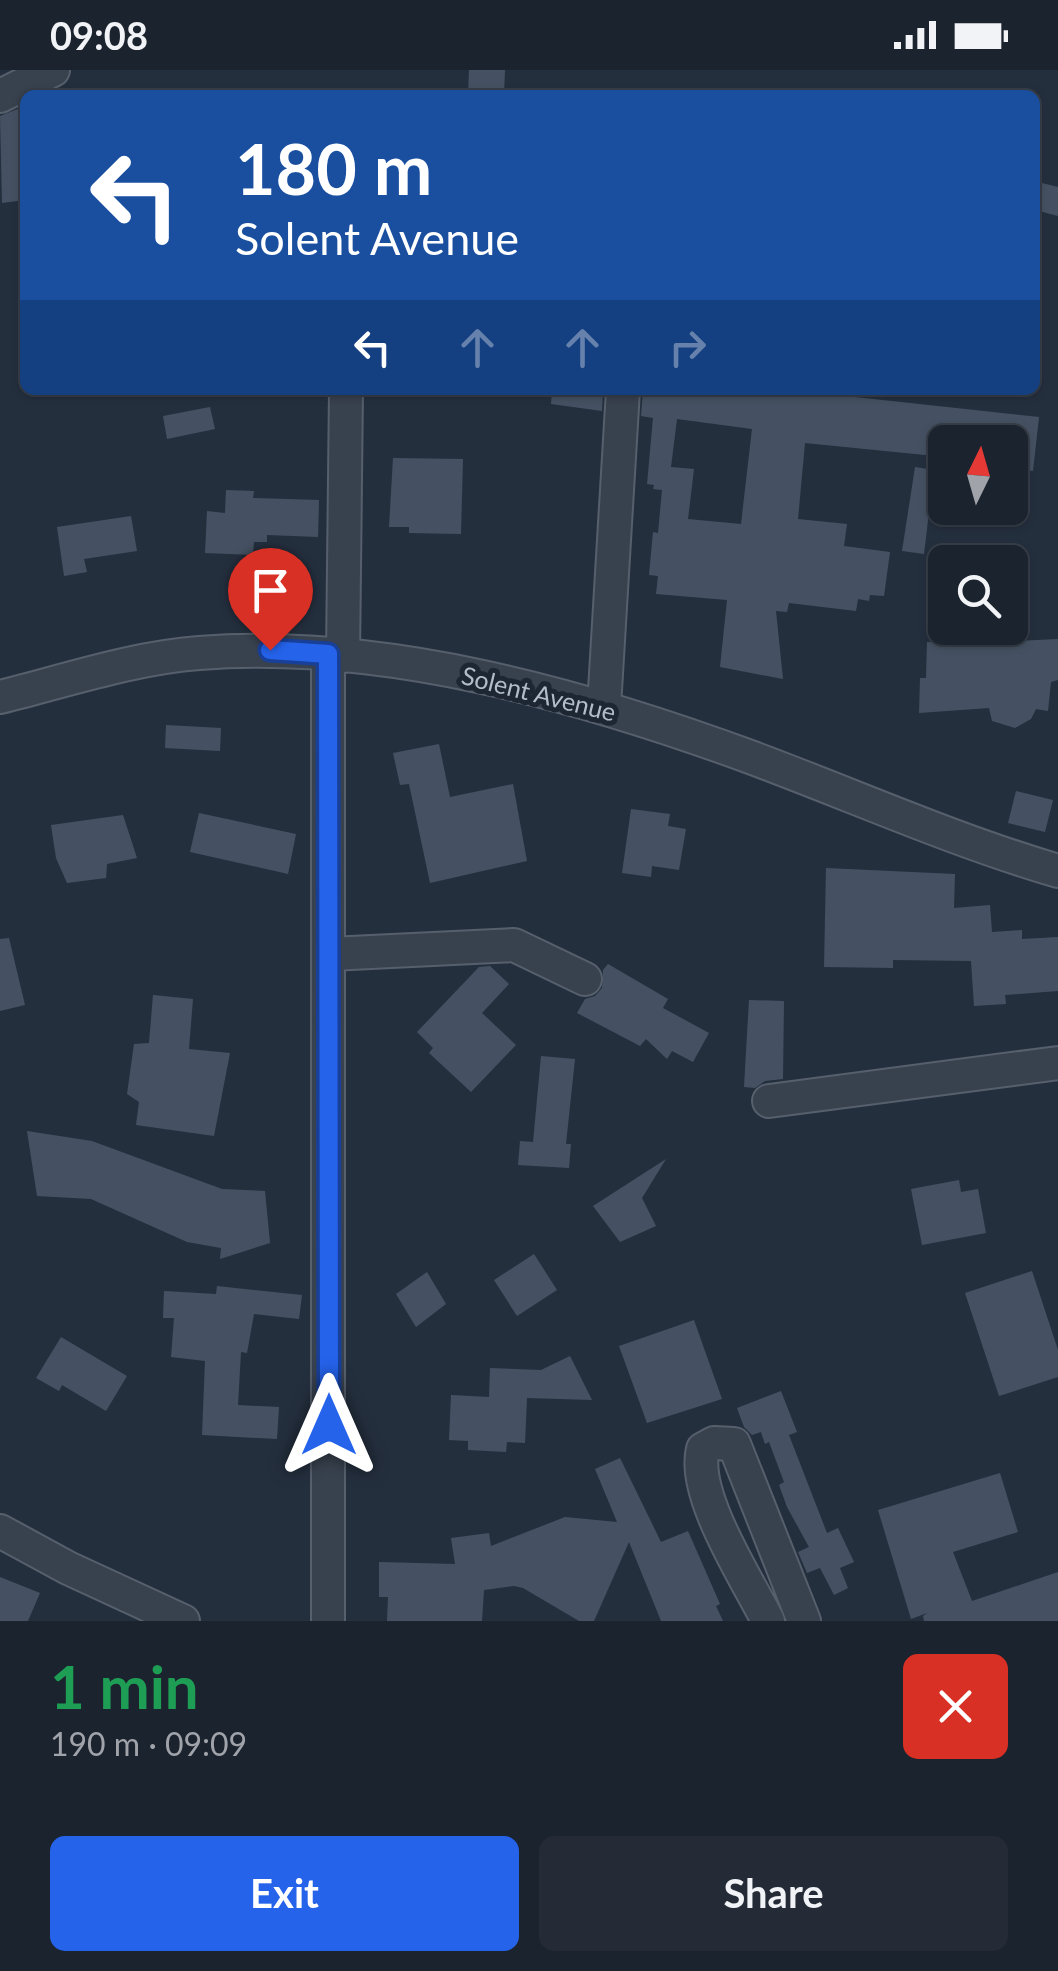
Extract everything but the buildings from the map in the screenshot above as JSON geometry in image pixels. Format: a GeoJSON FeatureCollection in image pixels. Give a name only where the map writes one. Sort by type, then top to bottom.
{"type":"FeatureCollection","features":[{"type":"Feature","properties":{"kind":"street"},"geometry":{"type":"LineString","coordinates":[[0,96],[54,70]]}},
{"type":"Feature","properties":{"kind":"street"},"geometry":{"type":"LineString","coordinates":[[328,1621],[330,954],[335,655],[346,395]]}},
{"type":"Feature","properties":{"kind":"street"},"geometry":{"type":"LineString","coordinates":[[604,708],[623,395]]}},
{"type":"Feature","properties":{"kind":"street","name":"Solent Avenue"},"geometry":{"type":"LineString","coordinates":[[0,697],[124,666],[196,653],[270,650],[468,673],[604,708],[751,758],[980,848],[1058,870]]}},
{"type":"Feature","properties":{"kind":"street"},"geometry":{"type":"LineString","coordinates":[[330,954],[514,945],[586,980]]}},
{"type":"Feature","properties":{"kind":"street"},"geometry":{"type":"LineString","coordinates":[[769,1101],[1058,1063]]}},
{"type":"Feature","properties":{"kind":"street"},"geometry":{"type":"LineString","coordinates":[[768,1621],[710,1506],[700,1470],[703,1449],[714,1443],[734,1444],[804,1621]]}},
{"type":"Feature","properties":{"kind":"street"},"geometry":{"type":"LineString","coordinates":[[0,1531],[68,1568],[183,1621]]}},
{"type":"Feature","properties":{"kind":"street"},"geometry":{"type":"LineString","coordinates":[[749,1583],[783,1568]]}},
{"type":"Feature","properties":{"kind":"route"},"geometry":{"type":"LineString","coordinates":[[270,650],[328,654],[329,1425]]}}]}
